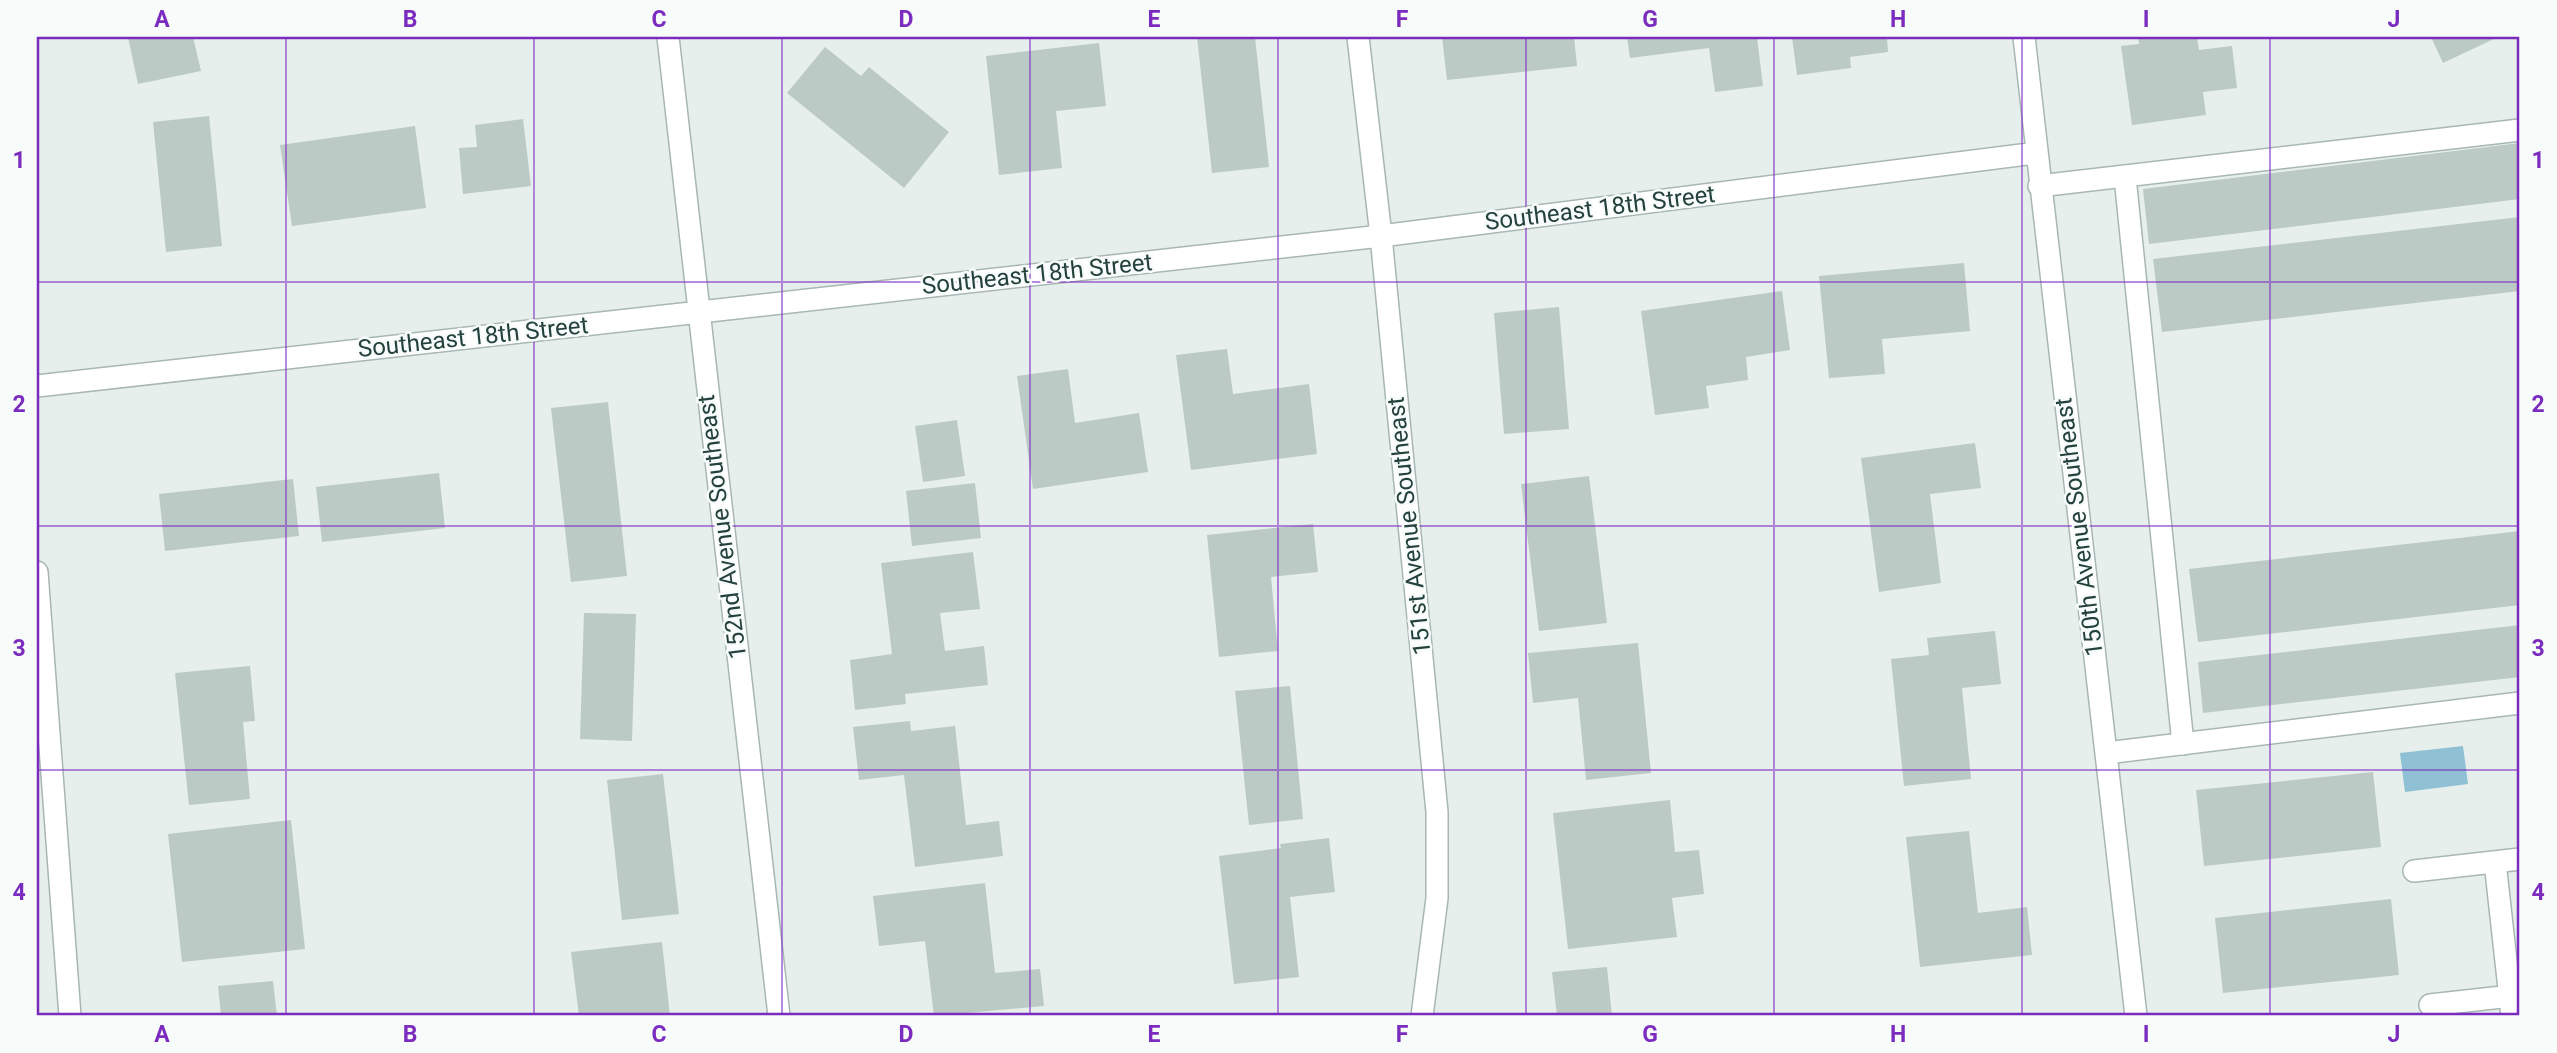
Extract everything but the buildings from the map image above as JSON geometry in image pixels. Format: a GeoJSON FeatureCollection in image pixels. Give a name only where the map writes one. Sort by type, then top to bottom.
{"type":"FeatureCollection","features":[{"type":"Feature","properties":{"kind":"street","name":"152nd Avenue Southeast"},"geometry":{"type":"LineString","coordinates":[[668,37],[779,1016]]}},
{"type":"Feature","properties":{"kind":"street","name":"151st Avenue Southeast"},"geometry":{"type":"LineString","coordinates":[[1358,37],[1381,236],[1437,812],[1437,898],[1422,1016]]}},
{"type":"Feature","properties":{"kind":"street","name":"150th Avenue Southeast"},"geometry":{"type":"LineString","coordinates":[[2024,37],[2136,1016]]}},
{"type":"Feature","properties":{"kind":"street"},"geometry":{"type":"LineString","coordinates":[[2039,186],[2520,130]]}},
{"type":"Feature","properties":{"kind":"street","name":"Southeast 18th Street"},"geometry":{"type":"LineString","coordinates":[[37,386],[1381,236],[2036,153]]}},
{"type":"Feature","properties":{"kind":"street"},"geometry":{"type":"LineString","coordinates":[[2124,177],[2183,744]]}},
{"type":"Feature","properties":{"kind":"street"},"geometry":{"type":"LineString","coordinates":[[37,572],[70,1016]]}},
{"type":"Feature","properties":{"kind":"street"},"geometry":{"type":"LineString","coordinates":[[2105,753],[2520,703]]}},
{"type":"Feature","properties":{"kind":"street"},"geometry":{"type":"LineString","coordinates":[[2414,871],[2520,859]]}},
{"type":"Feature","properties":{"kind":"street"},"geometry":{"type":"LineString","coordinates":[[2430,1005],[2514,1002],[2495,862]]}},
{"type":"Feature","properties":{"kind":"water"},"geometry":{"type":"Polygon","coordinates":[[[2463,746],[2468,784],[2405,792],[2400,753],[2463,746]]]}}]}
